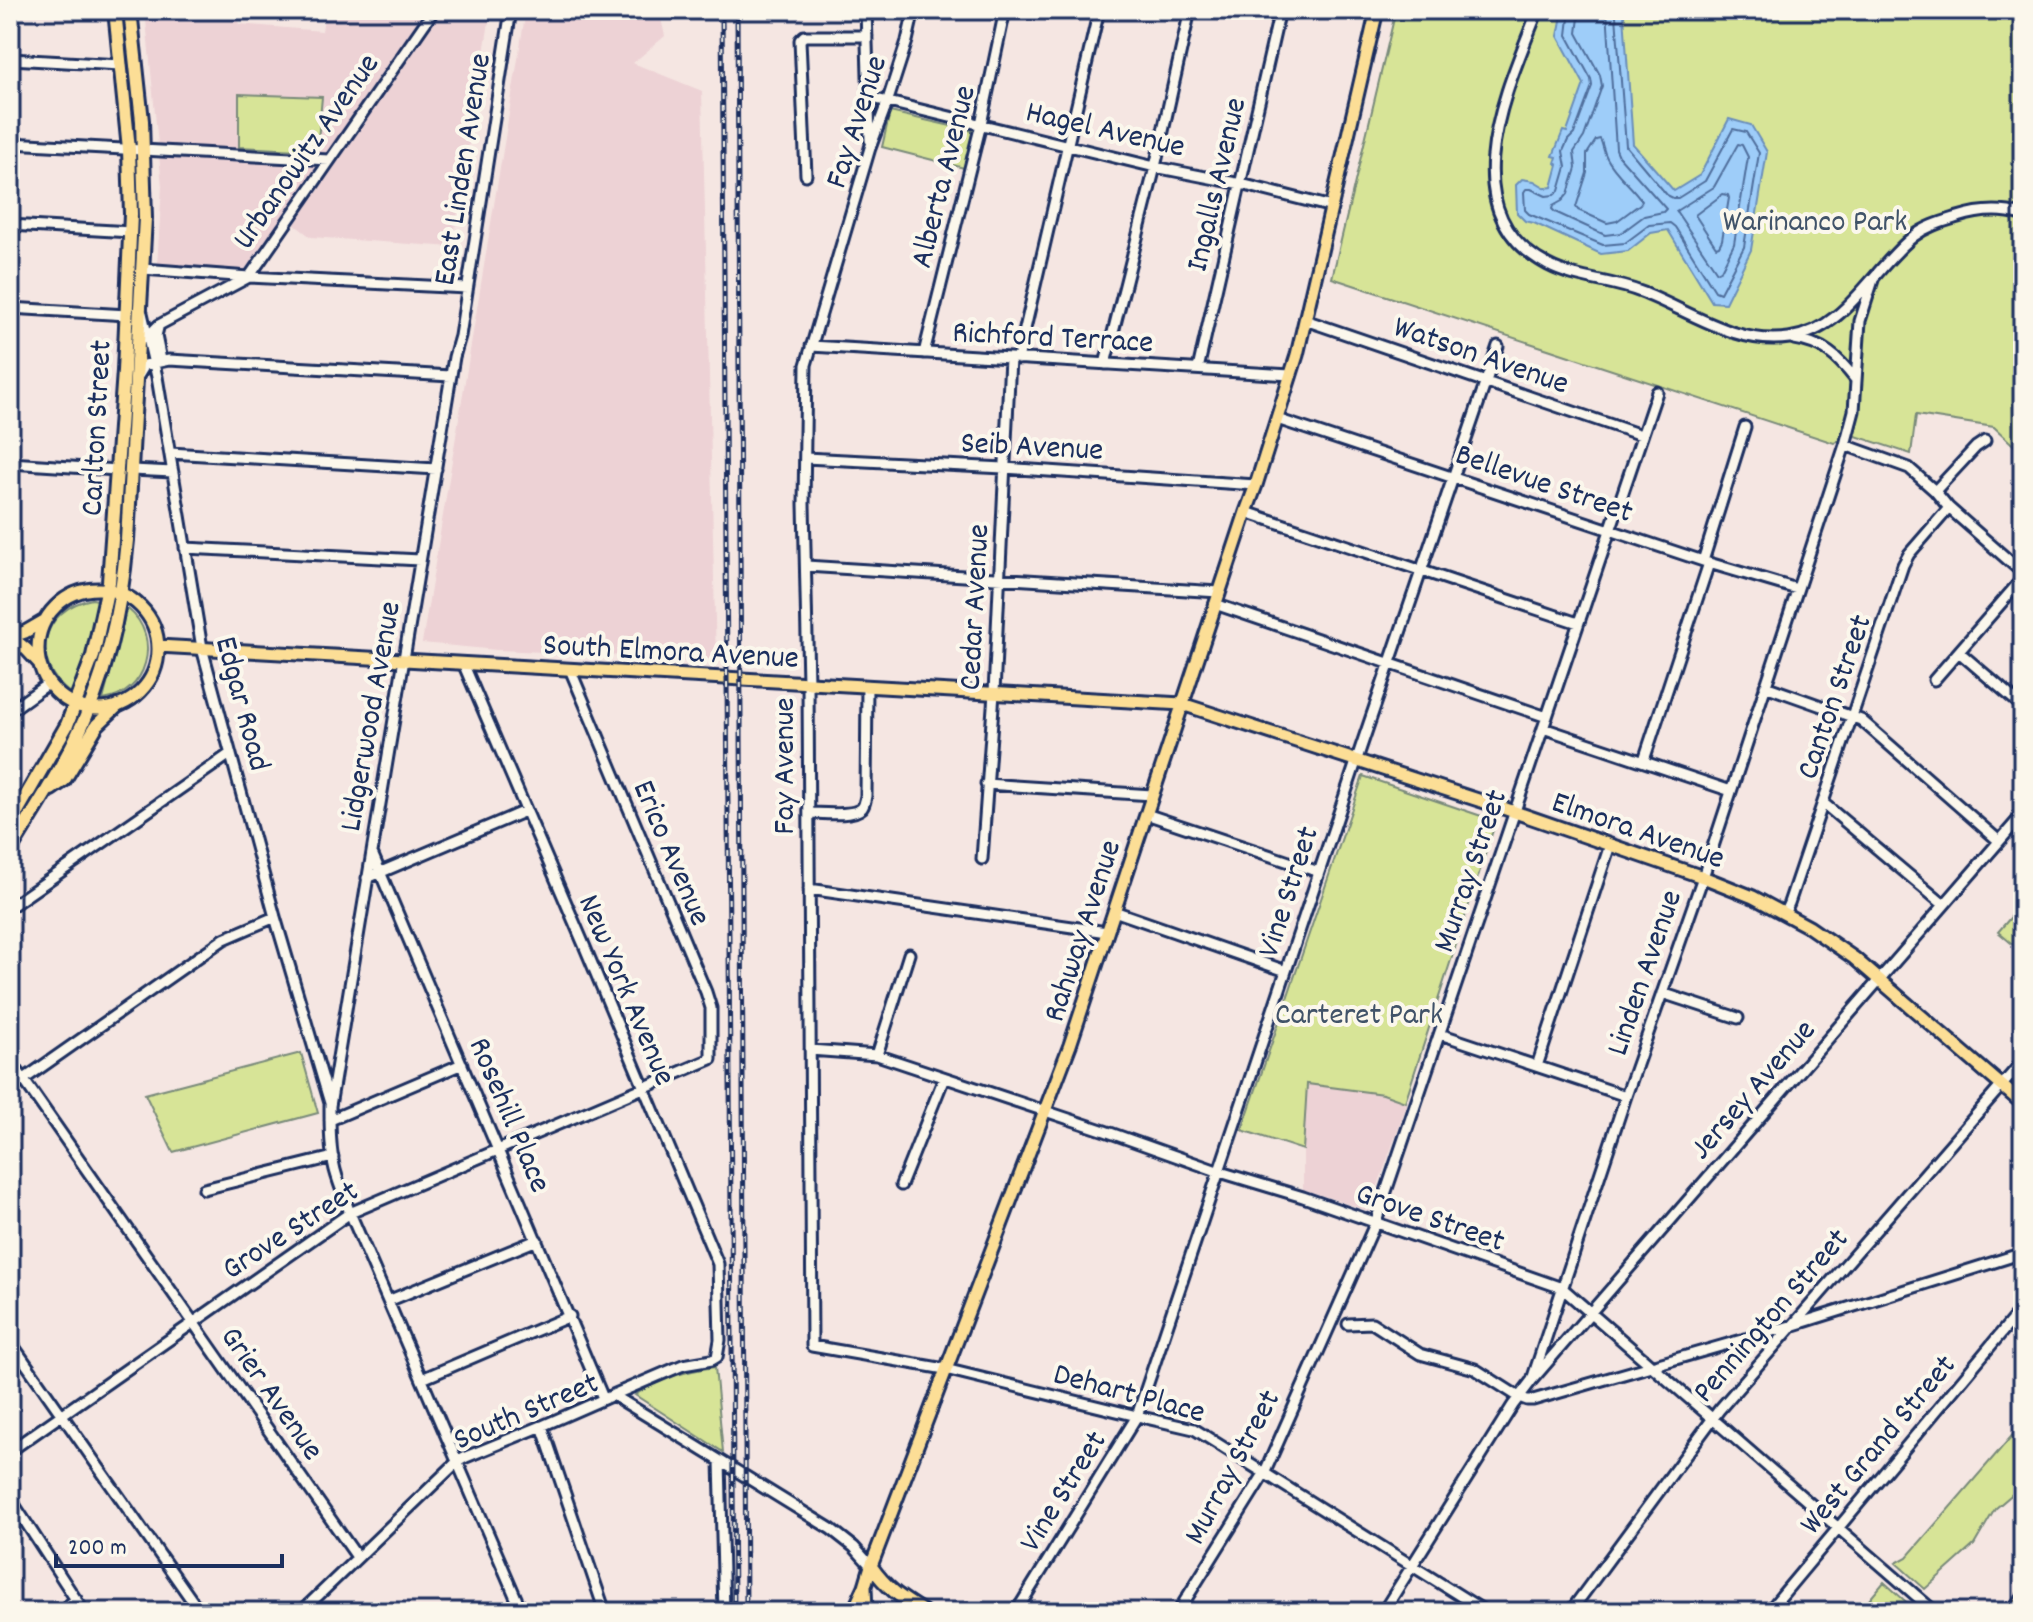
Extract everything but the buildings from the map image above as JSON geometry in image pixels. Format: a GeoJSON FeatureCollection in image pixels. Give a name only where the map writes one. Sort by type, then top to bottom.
{"type":"FeatureCollection","features":[{"type":"Feature","properties":{"kind":"highway","name":"Carlton Street"},"geometry":{"type":"LineString","coordinates":[[10,824],[52,754],[76,704],[93,656],[108,590],[114,540],[131,232],[129,149],[115,10]]}},
{"type":"Feature","properties":{"kind":"highway","name":"Carlton Street"},"geometry":{"type":"LineString","coordinates":[[45,794],[89,709],[106,664],[122,594],[137,378],[143,341],[141,306],[145,218],[144,150],[130,10]]}},
{"type":"Feature","properties":{"kind":"highway"},"geometry":{"type":"LineString","coordinates":[[10,851],[45,794],[64,780],[99,723],[117,706]]}},
{"type":"Feature","properties":{"kind":"main road","name":"Rahway Avenue"},"geometry":{"type":"LineString","coordinates":[[853,1612],[1070,1045],[1256,485],[1291,375],[1315,281],[1377,10]]}},
{"type":"Feature","properties":{"kind":"main road"},"geometry":{"type":"LineString","coordinates":[[10,637],[26,649],[61,695],[89,709],[104,709],[131,699],[146,684],[154,669],[157,632],[150,616],[137,601],[108,590],[89,590],[69,597],[52,610],[38,644],[40,665]]}},
{"type":"Feature","properties":{"kind":"main road"},"geometry":{"type":"LineString","coordinates":[[10,637],[45,621]]}},
{"type":"Feature","properties":{"kind":"main road","name":"South Elmora Avenue"},"geometry":{"type":"LineString","coordinates":[[158,646],[1182,704]]}},
{"type":"Feature","properties":{"kind":"main road","name":"Elmora Avenue"},"geometry":{"type":"LineString","coordinates":[[1182,704],[1703,877],[1785,912],[1843,950],[1879,979],[2023,1104]]}},
{"type":"Feature","properties":{"kind":"main road"},"geometry":{"type":"LineString","coordinates":[[871,1566],[884,1585],[924,1612]]}},
{"type":"Feature","properties":{"kind":"main road","name":"Rahway Avenue"},"geometry":{"type":"LineString","coordinates":[[865,1586],[866,1612]]}},
{"type":"Feature","properties":{"kind":"main road"},"geometry":{"type":"LineString","coordinates":[[865,1586],[897,1595]]}},
{"type":"Feature","properties":{"kind":"main road"},"geometry":{"type":"LineString","coordinates":[[2011,1612],[2023,1598]]}},
{"type":"Feature","properties":{"kind":"street","name":"Urbanowitz Avenue"},"geometry":{"type":"LineString","coordinates":[[143,341],[159,325],[249,277],[434,10]]}},
{"type":"Feature","properties":{"kind":"street","name":"East Linden Avenue"},"geometry":{"type":"LineString","coordinates":[[460,336],[511,10]]}},
{"type":"Feature","properties":{"kind":"street"},"geometry":{"type":"LineString","coordinates":[[866,10],[870,148]]}},
{"type":"Feature","properties":{"kind":"street","name":"Fay Avenue"},"geometry":{"type":"LineString","coordinates":[[812,1346],[806,365],[914,10]]}},
{"type":"Feature","properties":{"kind":"street","name":"Alberta Avenue"},"geometry":{"type":"LineString","coordinates":[[924,353],[981,124],[1005,10]]}},
{"type":"Feature","properties":{"kind":"street","name":"Cedar Avenue"},"geometry":{"type":"LineString","coordinates":[[982,859],[994,693],[1004,468],[1014,358],[1099,10]]}},
{"type":"Feature","properties":{"kind":"street"},"geometry":{"type":"LineString","coordinates":[[1105,364],[1155,167],[1190,10]]}},
{"type":"Feature","properties":{"kind":"street","name":"Ingalls Avenue"},"geometry":{"type":"LineString","coordinates":[[1198,369],[1280,10]]}},
{"type":"Feature","properties":{"kind":"street"},"geometry":{"type":"LineString","coordinates":[[1538,10],[1495,135],[1493,195],[1501,222],[1512,239],[1551,267],[1639,290],[1728,331],[1766,339],[1791,338],[1810,342],[1840,359],[1855,379]]}},
{"type":"Feature","properties":{"kind":"street"},"geometry":{"type":"LineString","coordinates":[[806,175],[800,40],[804,36],[867,36]]}},
{"type":"Feature","properties":{"kind":"street"},"geometry":{"type":"LineString","coordinates":[[10,59],[121,65]]}},
{"type":"Feature","properties":{"kind":"street","name":"Hagel Avenue"},"geometry":{"type":"LineString","coordinates":[[868,97],[1332,207]]}},
{"type":"Feature","properties":{"kind":"street"},"geometry":{"type":"LineString","coordinates":[[10,143],[329,160]]}},
{"type":"Feature","properties":{"kind":"street"},"geometry":{"type":"LineString","coordinates":[[1791,338],[1828,322],[1844,310],[1912,237],[1928,226],[1966,214],[2003,210],[2023,215]]}},
{"type":"Feature","properties":{"kind":"street"},"geometry":{"type":"LineString","coordinates":[[10,225],[131,232]]}},
{"type":"Feature","properties":{"kind":"street"},"geometry":{"type":"LineString","coordinates":[[143,269],[467,288]]}},
{"type":"Feature","properties":{"kind":"street","name":"Linden Avenue"},"geometry":{"type":"LineString","coordinates":[[1532,1380],[1626,1096],[1703,877],[1845,445],[1854,411],[1860,321],[1873,280]]}},
{"type":"Feature","properties":{"kind":"street"},"geometry":{"type":"LineString","coordinates":[[141,306],[159,325],[156,336],[158,361]]}},
{"type":"Feature","properties":{"kind":"street"},"geometry":{"type":"LineString","coordinates":[[10,308],[127,315]]}},
{"type":"Feature","properties":{"kind":"street","name":"Watson Avenue"},"geometry":{"type":"LineString","coordinates":[[1305,320],[1641,435]]}},
{"type":"Feature","properties":{"kind":"street","name":"Lidgerwood Avenue"},"geometry":{"type":"LineString","coordinates":[[330,1106],[460,336]]}},
{"type":"Feature","properties":{"kind":"street","name":"Edgar Road"},"geometry":{"type":"LineString","coordinates":[[143,341],[158,361],[202,648],[330,1106]]}},
{"type":"Feature","properties":{"kind":"street","name":"Richford Terrace"},"geometry":{"type":"LineString","coordinates":[[811,346],[1291,375]]}},
{"type":"Feature","properties":{"kind":"street","name":"Vine Street"},"geometry":{"type":"LineString","coordinates":[[1016,1612],[1137,1416],[1498,346]]}},
{"type":"Feature","properties":{"kind":"street"},"geometry":{"type":"LineString","coordinates":[[137,378],[145,365],[158,361],[451,376]]}},
{"type":"Feature","properties":{"kind":"street","name":"Murray Street"},"geometry":{"type":"LineString","coordinates":[[1178,1612],[1264,1474],[1375,1224],[1657,392]]}},
{"type":"Feature","properties":{"kind":"street","name":"Bellevue Street"},"geometry":{"type":"LineString","coordinates":[[1277,419],[1706,562],[1797,589]]}},
{"type":"Feature","properties":{"kind":"street"},"geometry":{"type":"LineString","coordinates":[[1644,760],[1745,427]]}},
{"type":"Feature","properties":{"kind":"street"},"geometry":{"type":"LineString","coordinates":[[1935,491],[1985,441]]}},
{"type":"Feature","properties":{"kind":"street"},"geometry":{"type":"LineString","coordinates":[[1845,445],[1909,468],[2023,576],[1934,680]]}},
{"type":"Feature","properties":{"kind":"street"},"geometry":{"type":"LineString","coordinates":[[170,453],[436,469]]}},
{"type":"Feature","properties":{"kind":"street","name":"Seib Avenue"},"geometry":{"type":"LineString","coordinates":[[805,458],[1256,485]]}},
{"type":"Feature","properties":{"kind":"street"},"geometry":{"type":"LineString","coordinates":[[10,463],[117,470]]}},
{"type":"Feature","properties":{"kind":"street"},"geometry":{"type":"LineString","coordinates":[[132,470],[173,472]]}},
{"type":"Feature","properties":{"kind":"street","name":"Canton Street"},"geometry":{"type":"LineString","coordinates":[[1785,912],[1903,565],[1949,508]]}},
{"type":"Feature","properties":{"kind":"street"},"geometry":{"type":"LineString","coordinates":[[1246,512],[1578,623]]}},
{"type":"Feature","properties":{"kind":"street"},"geometry":{"type":"LineString","coordinates":[[185,548],[420,560]]}},
{"type":"Feature","properties":{"kind":"street"},"geometry":{"type":"LineString","coordinates":[[806,566],[1219,592]]}},
{"type":"Feature","properties":{"kind":"street"},"geometry":{"type":"LineString","coordinates":[[1215,604],[1547,717]]}},
{"type":"Feature","properties":{"kind":"street"},"geometry":{"type":"LineString","coordinates":[[1959,652],[2023,707]]}},
{"type":"Feature","properties":{"kind":"street","name":"New York Avenue"},"geometry":{"type":"LineString","coordinates":[[463,663],[718,1264],[720,1340],[717,1357],[683,1365],[608,1396]]}},
{"type":"Feature","properties":{"kind":"street","name":"Erico Avenue"},"geometry":{"type":"LineString","coordinates":[[570,669],[706,992],[711,1008],[711,1059]]}},
{"type":"Feature","properties":{"kind":"street"},"geometry":{"type":"LineString","coordinates":[[10,711],[49,683]]}},
{"type":"Feature","properties":{"kind":"street"},"geometry":{"type":"LineString","coordinates":[[809,813],[848,813],[861,809],[865,804],[867,686]]}},
{"type":"Feature","properties":{"kind":"street"},"geometry":{"type":"LineString","coordinates":[[1765,686],[1861,720],[1999,841]]}},
{"type":"Feature","properties":{"kind":"street"},"geometry":{"type":"LineString","coordinates":[[1543,728],[1731,791]]}},
{"type":"Feature","properties":{"kind":"street"},"geometry":{"type":"LineString","coordinates":[[10,907],[230,754]]}},
{"type":"Feature","properties":{"kind":"street"},"geometry":{"type":"LineString","coordinates":[[986,784],[1152,795]]}},
{"type":"Feature","properties":{"kind":"street"},"geometry":{"type":"LineString","coordinates":[[1823,803],[1944,905]]}},
{"type":"Feature","properties":{"kind":"street"},"geometry":{"type":"LineString","coordinates":[[367,878],[525,811]]}},
{"type":"Feature","properties":{"kind":"street"},"geometry":{"type":"LineString","coordinates":[[1146,814],[1319,872]]}},
{"type":"Feature","properties":{"kind":"street","name":"Jersey Avenue"},"geometry":{"type":"LineString","coordinates":[[1383,1612],[1532,1380],[2023,814]]}},
{"type":"Feature","properties":{"kind":"street"},"geometry":{"type":"LineString","coordinates":[[1537,1066],[1610,845]]}},
{"type":"Feature","properties":{"kind":"street","name":"Rosehill Place"},"geometry":{"type":"LineString","coordinates":[[371,851],[570,1316],[608,1396]]}},
{"type":"Feature","properties":{"kind":"street"},"geometry":{"type":"LineString","coordinates":[[809,889],[1107,932]]}},
{"type":"Feature","properties":{"kind":"street"},"geometry":{"type":"LineString","coordinates":[[1114,911],[1286,971]]}},
{"type":"Feature","properties":{"kind":"street"},"geometry":{"type":"LineString","coordinates":[[10,1089],[224,939],[275,917]]}},
{"type":"Feature","properties":{"kind":"street"},"geometry":{"type":"LineString","coordinates":[[877,1055],[909,954]]}},
{"type":"Feature","properties":{"kind":"street"},"geometry":{"type":"LineString","coordinates":[[1662,993],[1738,1018]]}},
{"type":"Feature","properties":{"kind":"street"},"geometry":{"type":"LineString","coordinates":[[1440,1034],[1626,1096]]}},
{"type":"Feature","properties":{"kind":"street","name":"Grove Street"},"geometry":{"type":"LineString","coordinates":[[810,1050],[877,1055],[1220,1172],[1303,1197],[1562,1288],[1935,1612]]}},
{"type":"Feature","properties":{"kind":"street","name":"Grove Street"},"geometry":{"type":"LineString","coordinates":[[10,1451],[350,1213],[711,1059]]}},
{"type":"Feature","properties":{"kind":"street","name":"Grier Avenue"},"geometry":{"type":"LineString","coordinates":[[10,1060],[357,1557]]}},
{"type":"Feature","properties":{"kind":"street","name":"Pennington Street"},"geometry":{"type":"LineString","coordinates":[[1570,1612],[1712,1419],[2023,1061]]}},
{"type":"Feature","properties":{"kind":"street"},"geometry":{"type":"LineString","coordinates":[[330,1120],[462,1064]]}},
{"type":"Feature","properties":{"kind":"street"},"geometry":{"type":"LineString","coordinates":[[901,1185],[944,1078]]}},
{"type":"Feature","properties":{"kind":"street"},"geometry":{"type":"LineString","coordinates":[[330,1106],[333,1157],[350,1213],[520,1608],[504,1612]]}},
{"type":"Feature","properties":{"kind":"street"},"geometry":{"type":"LineString","coordinates":[[204,1189],[333,1157]]}},
{"type":"Feature","properties":{"kind":"street"},"geometry":{"type":"LineString","coordinates":[[388,1301],[537,1240]]}},
{"type":"Feature","properties":{"kind":"street"},"geometry":{"type":"LineString","coordinates":[[1348,1324],[1372,1323],[1420,1354],[1475,1369],[1527,1400],[1540,1399],[1794,1325],[2023,1253]]}},
{"type":"Feature","properties":{"kind":"street","name":"West Grand Street"},"geometry":{"type":"LineString","coordinates":[[1768,1612],[2023,1307]]}},
{"type":"Feature","properties":{"kind":"street"},"geometry":{"type":"LineString","coordinates":[[422,1379],[570,1316]]}},
{"type":"Feature","properties":{"kind":"street"},"geometry":{"type":"LineString","coordinates":[[10,1341],[200,1612]]}},
{"type":"Feature","properties":{"kind":"street","name":"Dehart Place"},"geometry":{"type":"LineString","coordinates":[[812,1346],[945,1369],[1194,1429],[1486,1612]]}},
{"type":"Feature","properties":{"kind":"street","name":"South Street"},"geometry":{"type":"LineString","coordinates":[[302,1612],[457,1462],[608,1396],[831,1529],[854,1547],[871,1566]]}},
{"type":"Feature","properties":{"kind":"street"},"geometry":{"type":"LineString","coordinates":[[542,1426],[605,1612]]}},
{"type":"Feature","properties":{"kind":"street"},"geometry":{"type":"LineString","coordinates":[[720,1461],[724,1612]]}},
{"type":"Feature","properties":{"kind":"street"},"geometry":{"type":"LineString","coordinates":[[10,1498],[84,1612]]}},
{"type":"Feature","properties":{"kind":"street"},"geometry":{"type":"LineString","coordinates":[[61,1612],[76,1599]]}},
{"type":"Feature","properties":{"kind":"shaded area"},"geometry":{"type":"Polygon","coordinates":[[[145,10],[238,10],[239,24],[322,31],[325,10],[491,10],[452,247],[311,237],[291,222],[249,273],[157,267],[162,186],[145,10]]]}},
{"type":"Feature","properties":{"kind":"shaded area"},"geometry":{"type":"Polygon","coordinates":[[[526,10],[659,10],[665,36],[633,63],[702,91],[716,660],[497,650],[422,643],[526,10]]]}},
{"type":"Feature","properties":{"kind":"shaded area"},"geometry":{"type":"Polygon","coordinates":[[[1307,1084],[1384,1094],[1407,1104],[1369,1211],[1303,1189],[1307,1084]]]}},
{"type":"Feature","properties":{"kind":"green space","name":"Warinanco Park"},"geometry":{"type":"Polygon","coordinates":[[[1396,10],[2023,10],[2023,454],[1994,427],[1916,415],[1911,454],[1850,434],[1834,443],[1332,278],[1396,10]]]}},
{"type":"Feature","properties":{"kind":"green space"},"geometry":{"type":"Polygon","coordinates":[[[239,94],[322,97],[317,151],[239,147],[239,94]]]}},
{"type":"Feature","properties":{"kind":"green space"},"geometry":{"type":"Polygon","coordinates":[[[890,112],[973,131],[964,168],[882,147],[890,112]]]}},
{"type":"Feature","properties":{"kind":"green space"},"geometry":{"type":"Polygon","coordinates":[[[98,600],[92,636],[71,694],[49,667],[45,653],[46,639],[51,625],[61,614],[74,605],[98,600]]]}},
{"type":"Feature","properties":{"kind":"green space"},"geometry":{"type":"Polygon","coordinates":[[[126,610],[145,634],[145,663],[130,688],[118,696],[103,700],[126,610]]]}},
{"type":"Feature","properties":{"kind":"green space","name":"Carteret Park"},"geometry":{"type":"Polygon","coordinates":[[[1363,776],[1496,821],[1405,1102],[1383,1094],[1307,1084],[1303,1150],[1242,1130],[1363,776]]]}},
{"type":"Feature","properties":{"kind":"green space"},"geometry":{"type":"Polygon","coordinates":[[[2023,903],[2023,953],[1998,932],[2023,903]]]}},
{"type":"Feature","properties":{"kind":"green space"},"geometry":{"type":"Polygon","coordinates":[[[301,1053],[318,1113],[173,1152],[145,1094],[301,1053]]]}},
{"type":"Feature","properties":{"kind":"green space"},"geometry":{"type":"Polygon","coordinates":[[[715,1367],[723,1452],[635,1395],[674,1376],[715,1367]]]}},
{"type":"Feature","properties":{"kind":"green space"},"geometry":{"type":"Polygon","coordinates":[[[2023,1423],[2023,1485],[1995,1509],[1974,1545],[1925,1589],[1896,1563],[1907,1557],[2023,1423]]]}},
{"type":"Feature","properties":{"kind":"green space"},"geometry":{"type":"Polygon","coordinates":[[[1884,1582],[1912,1607],[1908,1612],[1859,1612],[1884,1582]]]}},
{"type":"Feature","properties":{"kind":"water"},"geometry":{"type":"Polygon","coordinates":[[[1563,10],[1627,10],[1624,15],[1633,144],[1674,191],[1700,175],[1729,119],[1751,125],[1767,152],[1751,250],[1725,303],[1712,302],[1668,230],[1651,233],[1628,251],[1601,254],[1525,221],[1517,213],[1516,185],[1522,179],[1546,188],[1552,187],[1558,165],[1555,163],[1557,157],[1553,156],[1563,131],[1567,132],[1584,84],[1558,36],[1563,10]]]}},
{"type":"Feature","properties":{"kind":"railway"},"geometry":{"type":"LineString","coordinates":[[722,10],[734,1612]]}},
{"type":"Feature","properties":{"kind":"railway"},"geometry":{"type":"LineString","coordinates":[[737,10],[746,1612]]}}]}
